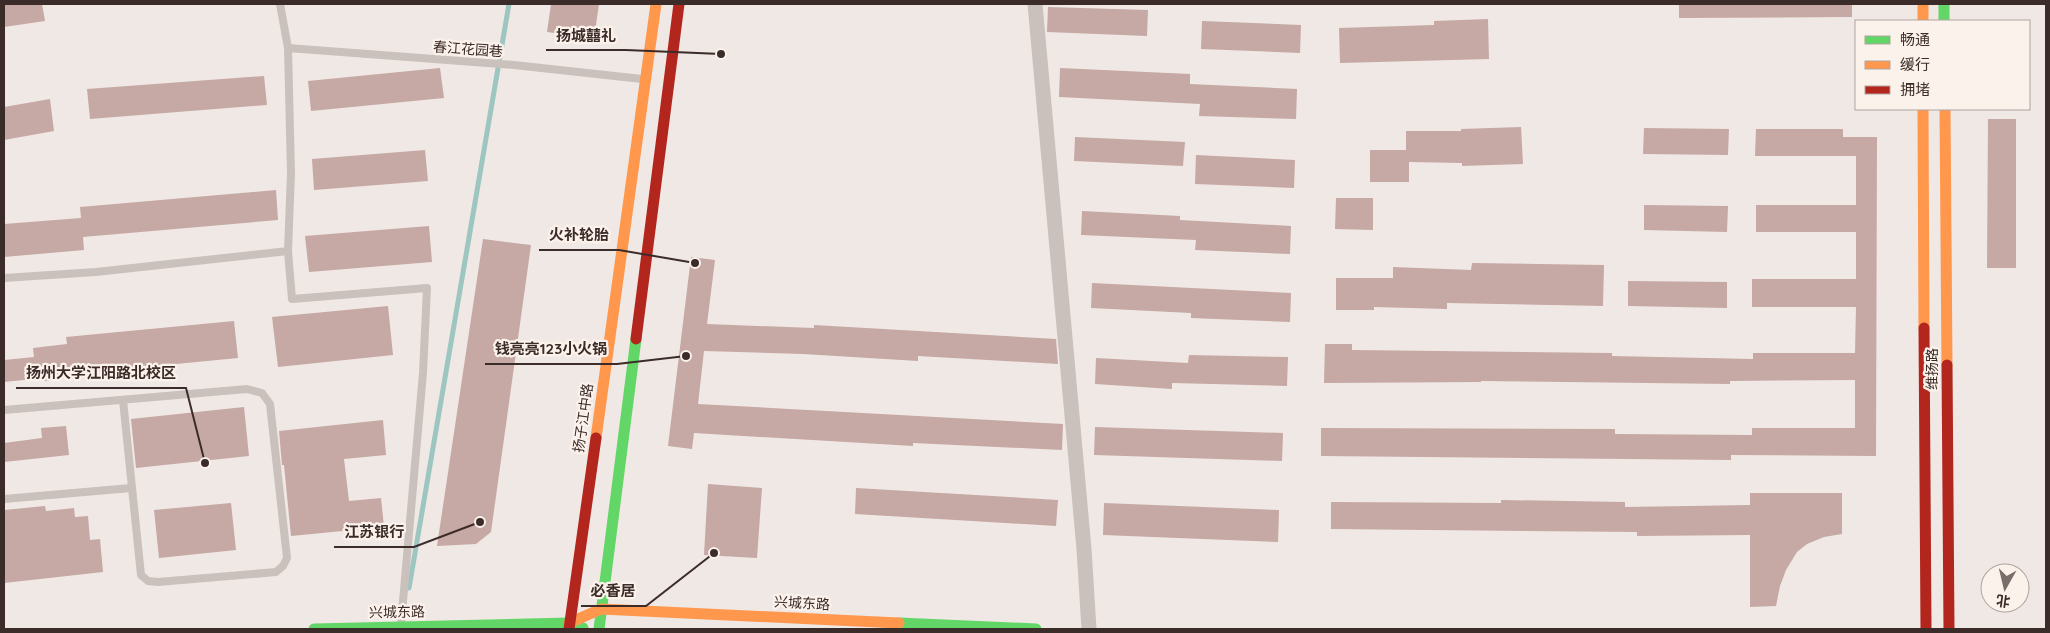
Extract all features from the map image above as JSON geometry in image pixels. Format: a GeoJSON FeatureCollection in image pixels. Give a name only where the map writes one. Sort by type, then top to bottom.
{"type":"FeatureCollection","features":[{"type":"Feature","properties":{"kind":"main road","name":"扬子江中路"},"geometry":{"type":"LineString","coordinates":[[569,626],[656,4]]}},
{"type":"Feature","properties":{"kind":"main road"},"geometry":{"type":"LineString","coordinates":[[599,629],[679,4]]}},
{"type":"Feature","properties":{"kind":"main road"},"geometry":{"type":"LineString","coordinates":[[1923,4],[1923,20]]}},
{"type":"Feature","properties":{"kind":"main road"},"geometry":{"type":"LineString","coordinates":[[1944,4],[1944,20]]}},
{"type":"Feature","properties":{"kind":"main road","name":"维扬路"},"geometry":{"type":"LineString","coordinates":[[1923,110],[1926,629]]}},
{"type":"Feature","properties":{"kind":"main road","name":"维扬路"},"geometry":{"type":"LineString","coordinates":[[1945,110],[1949,629]]}},
{"type":"Feature","properties":{"kind":"main road","name":"兴城东路"},"geometry":{"type":"LineString","coordinates":[[569,626],[601,609],[1036,629]]}},
{"type":"Feature","properties":{"kind":"main road","name":"兴城东路"},"geometry":{"type":"LineString","coordinates":[[314,629],[569,626],[588,629]]}},
{"type":"Feature","properties":{"kind":"street"},"geometry":{"type":"LineString","coordinates":[[1035,4],[1084,549],[1089,629]]}},
{"type":"Feature","properties":{"kind":"lane"},"geometry":{"type":"LineString","coordinates":[[280,4],[288,48],[291,173],[288,251],[292,299],[427,288],[423,373],[401,627]]}},
{"type":"Feature","properties":{"kind":"lane","name":"春江花园巷"},"geometry":{"type":"LineString","coordinates":[[288,48],[514,65],[646,79]]}},
{"type":"Feature","properties":{"kind":"lane"},"geometry":{"type":"LineString","coordinates":[[4,278],[96,272],[288,251]]}},
{"type":"Feature","properties":{"kind":"lane"},"geometry":{"type":"LineString","coordinates":[[4,410],[246,388],[262,393],[270,404],[287,558],[283,566],[276,572],[158,582],[148,580],[141,575],[122,400]]}},
{"type":"Feature","properties":{"kind":"lane"},"geometry":{"type":"LineString","coordinates":[[4,499],[131,488]]}},
{"type":"Feature","properties":{"kind":"building"},"geometry":{"type":"Polygon","coordinates":[[[4,4],[42,4],[45,21],[4,27],[4,4]]]}},
{"type":"Feature","properties":{"kind":"building"},"geometry":{"type":"Polygon","coordinates":[[[551,4],[599,4],[594,38],[547,32],[551,4]]]}},
{"type":"Feature","properties":{"kind":"building"},"geometry":{"type":"Polygon","coordinates":[[[1679,4],[1852,4],[1852,17],[1679,18],[1679,4]]]}},
{"type":"Feature","properties":{"kind":"building"},"geometry":{"type":"Polygon","coordinates":[[[1048,7],[1148,10],[1147,36],[1047,32],[1048,7]]]}},
{"type":"Feature","properties":{"kind":"building"},"geometry":{"type":"Polygon","coordinates":[[[1488,19],[1489,59],[1340,63],[1339,28],[1434,25],[1434,21],[1488,19]]]}},
{"type":"Feature","properties":{"kind":"building"},"geometry":{"type":"Polygon","coordinates":[[[1202,21],[1301,25],[1300,53],[1201,49],[1202,21]]]}},
{"type":"Feature","properties":{"kind":"building"},"geometry":{"type":"Polygon","coordinates":[[[440,68],[444,98],[311,111],[308,81],[440,68]]]}},
{"type":"Feature","properties":{"kind":"building"},"geometry":{"type":"Polygon","coordinates":[[[1060,68],[1190,74],[1190,84],[1297,89],[1296,119],[1199,116],[1200,104],[1059,97],[1060,68]]]}},
{"type":"Feature","properties":{"kind":"building"},"geometry":{"type":"Polygon","coordinates":[[[264,76],[267,105],[90,119],[87,89],[264,76]]]}},
{"type":"Feature","properties":{"kind":"building"},"geometry":{"type":"Polygon","coordinates":[[[50,99],[54,131],[4,140],[4,107],[50,99]]]}},
{"type":"Feature","properties":{"kind":"building"},"geometry":{"type":"Polygon","coordinates":[[[1988,119],[2016,119],[2016,268],[1987,268],[1988,119]]]}},
{"type":"Feature","properties":{"kind":"building"},"geometry":{"type":"Polygon","coordinates":[[[1521,127],[1523,164],[1462,166],[1462,163],[1409,162],[1409,182],[1370,182],[1370,150],[1406,150],[1406,131],[1461,131],[1461,129],[1521,127]]]}},
{"type":"Feature","properties":{"kind":"building"},"geometry":{"type":"Polygon","coordinates":[[[1644,128],[1729,129],[1728,155],[1643,154],[1644,128]]]}},
{"type":"Feature","properties":{"kind":"building"},"geometry":{"type":"Polygon","coordinates":[[[1756,129],[1843,129],[1843,137],[1877,137],[1876,456],[1731,455],[1731,460],[1321,456],[1321,428],[1615,429],[1615,434],[1752,435],[1752,428],[1855,428],[1855,380],[1730,381],[1730,384],[1481,381],[1324,383],[1325,344],[1352,344],[1352,350],[1612,353],[1612,356],[1753,359],[1753,353],[1855,353],[1856,307],[1752,307],[1752,279],[1856,279],[1856,232],[1756,232],[1756,205],[1856,205],[1856,156],[1755,156],[1756,129]]]}},
{"type":"Feature","properties":{"kind":"building"},"geometry":{"type":"Polygon","coordinates":[[[1075,137],[1185,142],[1183,166],[1074,161],[1075,137]]]}},
{"type":"Feature","properties":{"kind":"building"},"geometry":{"type":"Polygon","coordinates":[[[425,150],[428,181],[314,190],[312,159],[425,150]]]}},
{"type":"Feature","properties":{"kind":"building"},"geometry":{"type":"Polygon","coordinates":[[[1196,155],[1295,160],[1294,188],[1195,184],[1196,155]]]}},
{"type":"Feature","properties":{"kind":"building"},"geometry":{"type":"Polygon","coordinates":[[[276,190],[278,220],[83,237],[84,250],[4,257],[4,224],[81,218],[80,207],[276,190]]]}},
{"type":"Feature","properties":{"kind":"building"},"geometry":{"type":"Polygon","coordinates":[[[1336,198],[1373,198],[1373,230],[1335,229],[1336,198]]]}},
{"type":"Feature","properties":{"kind":"building"},"geometry":{"type":"Polygon","coordinates":[[[1644,205],[1728,206],[1727,232],[1644,230],[1644,205]]]}},
{"type":"Feature","properties":{"kind":"building"},"geometry":{"type":"Polygon","coordinates":[[[1082,211],[1180,216],[1180,220],[1291,226],[1290,254],[1195,250],[1196,240],[1081,235],[1082,211]]]}},
{"type":"Feature","properties":{"kind":"building"},"geometry":{"type":"Polygon","coordinates":[[[429,226],[432,262],[309,272],[305,236],[429,226]]]}},
{"type":"Feature","properties":{"kind":"building"},"geometry":{"type":"Polygon","coordinates":[[[483,239],[531,245],[491,532],[476,544],[437,546],[483,239]]]}},
{"type":"Feature","properties":{"kind":"building"},"geometry":{"type":"Polygon","coordinates":[[[691,257],[715,260],[707,324],[814,328],[814,325],[1056,339],[1058,364],[918,356],[918,361],[803,354],[704,351],[698,404],[1063,424],[1062,450],[913,443],[913,446],[694,433],[692,449],[668,446],[691,257]]]}},
{"type":"Feature","properties":{"kind":"building"},"geometry":{"type":"Polygon","coordinates":[[[1472,263],[1604,265],[1603,306],[1447,303],[1447,309],[1374,307],[1374,310],[1336,310],[1336,278],[1393,278],[1393,267],[1471,270],[1472,263]]]}},
{"type":"Feature","properties":{"kind":"building"},"geometry":{"type":"Polygon","coordinates":[[[1628,281],[1727,282],[1727,308],[1628,306],[1628,281]]]}},
{"type":"Feature","properties":{"kind":"building"},"geometry":{"type":"Polygon","coordinates":[[[1092,283],[1291,293],[1290,322],[1191,318],[1191,313],[1091,308],[1092,283]]]}},
{"type":"Feature","properties":{"kind":"building"},"geometry":{"type":"Polygon","coordinates":[[[388,306],[393,355],[278,367],[272,317],[388,306]]]}},
{"type":"Feature","properties":{"kind":"building"},"geometry":{"type":"Polygon","coordinates":[[[234,321],[238,358],[62,375],[62,379],[45,381],[44,378],[4,382],[4,360],[34,357],[33,348],[67,344],[66,337],[234,321]]]}},
{"type":"Feature","properties":{"kind":"building"},"geometry":{"type":"Polygon","coordinates":[[[1189,355],[1288,357],[1287,386],[1172,383],[1172,389],[1095,384],[1096,358],[1188,363],[1189,355]]]}},
{"type":"Feature","properties":{"kind":"building"},"geometry":{"type":"Polygon","coordinates":[[[244,407],[249,456],[136,468],[131,419],[244,407]]]}},
{"type":"Feature","properties":{"kind":"building"},"geometry":{"type":"Polygon","coordinates":[[[383,420],[386,455],[344,459],[349,501],[381,498],[384,527],[291,536],[279,431],[383,420]]]}},
{"type":"Feature","properties":{"kind":"building"},"geometry":{"type":"Polygon","coordinates":[[[66,426],[69,455],[4,462],[4,443],[42,438],[41,428],[66,426]]]}},
{"type":"Feature","properties":{"kind":"building"},"geometry":{"type":"Polygon","coordinates":[[[1095,427],[1283,433],[1282,461],[1094,455],[1095,427]]]}},
{"type":"Feature","properties":{"kind":"building"},"geometry":{"type":"Polygon","coordinates":[[[708,484],[762,488],[757,558],[704,555],[708,484]]]}},
{"type":"Feature","properties":{"kind":"building"},"geometry":{"type":"Polygon","coordinates":[[[856,488],[1058,500],[1056,526],[855,514],[856,488]]]}},
{"type":"Feature","properties":{"kind":"building"},"geometry":{"type":"Polygon","coordinates":[[[1750,493],[1842,493],[1842,534],[1824,537],[1807,544],[1797,552],[1786,570],[1776,606],[1750,607],[1750,535],[1637,536],[1637,532],[1331,529],[1331,502],[1501,503],[1501,500],[1625,502],[1625,507],[1750,505],[1750,493]]]}},
{"type":"Feature","properties":{"kind":"building"},"geometry":{"type":"Polygon","coordinates":[[[231,503],[236,550],[159,558],[154,510],[231,503]]]}},
{"type":"Feature","properties":{"kind":"building"},"geometry":{"type":"Polygon","coordinates":[[[1104,503],[1279,510],[1278,542],[1103,535],[1104,503]]]}},
{"type":"Feature","properties":{"kind":"building"},"geometry":{"type":"Polygon","coordinates":[[[45,506],[46,511],[74,508],[75,517],[88,516],[90,540],[100,539],[103,572],[4,583],[4,510],[45,506]]]}},
{"type":"Feature","properties":{"kind":"waterway"},"geometry":{"type":"LineString","coordinates":[[409,588],[509,4]]}},
{"type":"Feature","properties":{"kind":"traffic: fast"},"geometry":{"type":"LineString","coordinates":[[1944,4],[1944,20]]}},
{"type":"Feature","properties":{"kind":"traffic: fast"},"geometry":{"type":"LineString","coordinates":[[599,629],[636,339]]}},
{"type":"Feature","properties":{"kind":"traffic: fast"},"geometry":{"type":"LineString","coordinates":[[314,629],[569,623],[583,628]]}},
{"type":"Feature","properties":{"kind":"traffic: fast"},"geometry":{"type":"LineString","coordinates":[[899,623],[1036,629]]}},
{"type":"Feature","properties":{"kind":"traffic: slow"},"geometry":{"type":"LineString","coordinates":[[596,438],[656,4]]}},
{"type":"Feature","properties":{"kind":"traffic: slow"},"geometry":{"type":"LineString","coordinates":[[1923,4],[1923,20]]}},
{"type":"Feature","properties":{"kind":"traffic: slow"},"geometry":{"type":"LineString","coordinates":[[1923,110],[1924,328]]}},
{"type":"Feature","properties":{"kind":"traffic: slow"},"geometry":{"type":"LineString","coordinates":[[1945,110],[1947,365]]}},
{"type":"Feature","properties":{"kind":"traffic: slow"},"geometry":{"type":"LineString","coordinates":[[569,623],[601,609],[899,623]]}},
{"type":"Feature","properties":{"kind":"traffic: jam"},"geometry":{"type":"LineString","coordinates":[[636,339],[679,4]]}},
{"type":"Feature","properties":{"kind":"traffic: jam"},"geometry":{"type":"LineString","coordinates":[[1924,328],[1926,629]]}},
{"type":"Feature","properties":{"kind":"traffic: jam"},"geometry":{"type":"LineString","coordinates":[[1947,365],[1949,629]]}},
{"type":"Feature","properties":{"kind":"traffic: jam"},"geometry":{"type":"LineString","coordinates":[[569,629],[596,438]]}},
{"type":"Feature","properties":{"kind":"place","name":"扬城囍礼"},"geometry":{"type":"Point","coordinates":[721,54]}},
{"type":"Feature","properties":{"kind":"place","name":"火补轮胎"},"geometry":{"type":"Point","coordinates":[695,263]}},
{"type":"Feature","properties":{"kind":"place","name":"钱亮亮123小火锅"},"geometry":{"type":"Point","coordinates":[686,356]}},
{"type":"Feature","properties":{"kind":"place","name":"扬州大学江阳路北校区"},"geometry":{"type":"Point","coordinates":[205,463]}},
{"type":"Feature","properties":{"kind":"place","name":"江苏银行"},"geometry":{"type":"Point","coordinates":[480,522]}},
{"type":"Feature","properties":{"kind":"place","name":"必香居"},"geometry":{"type":"Point","coordinates":[714,553]}}]}
